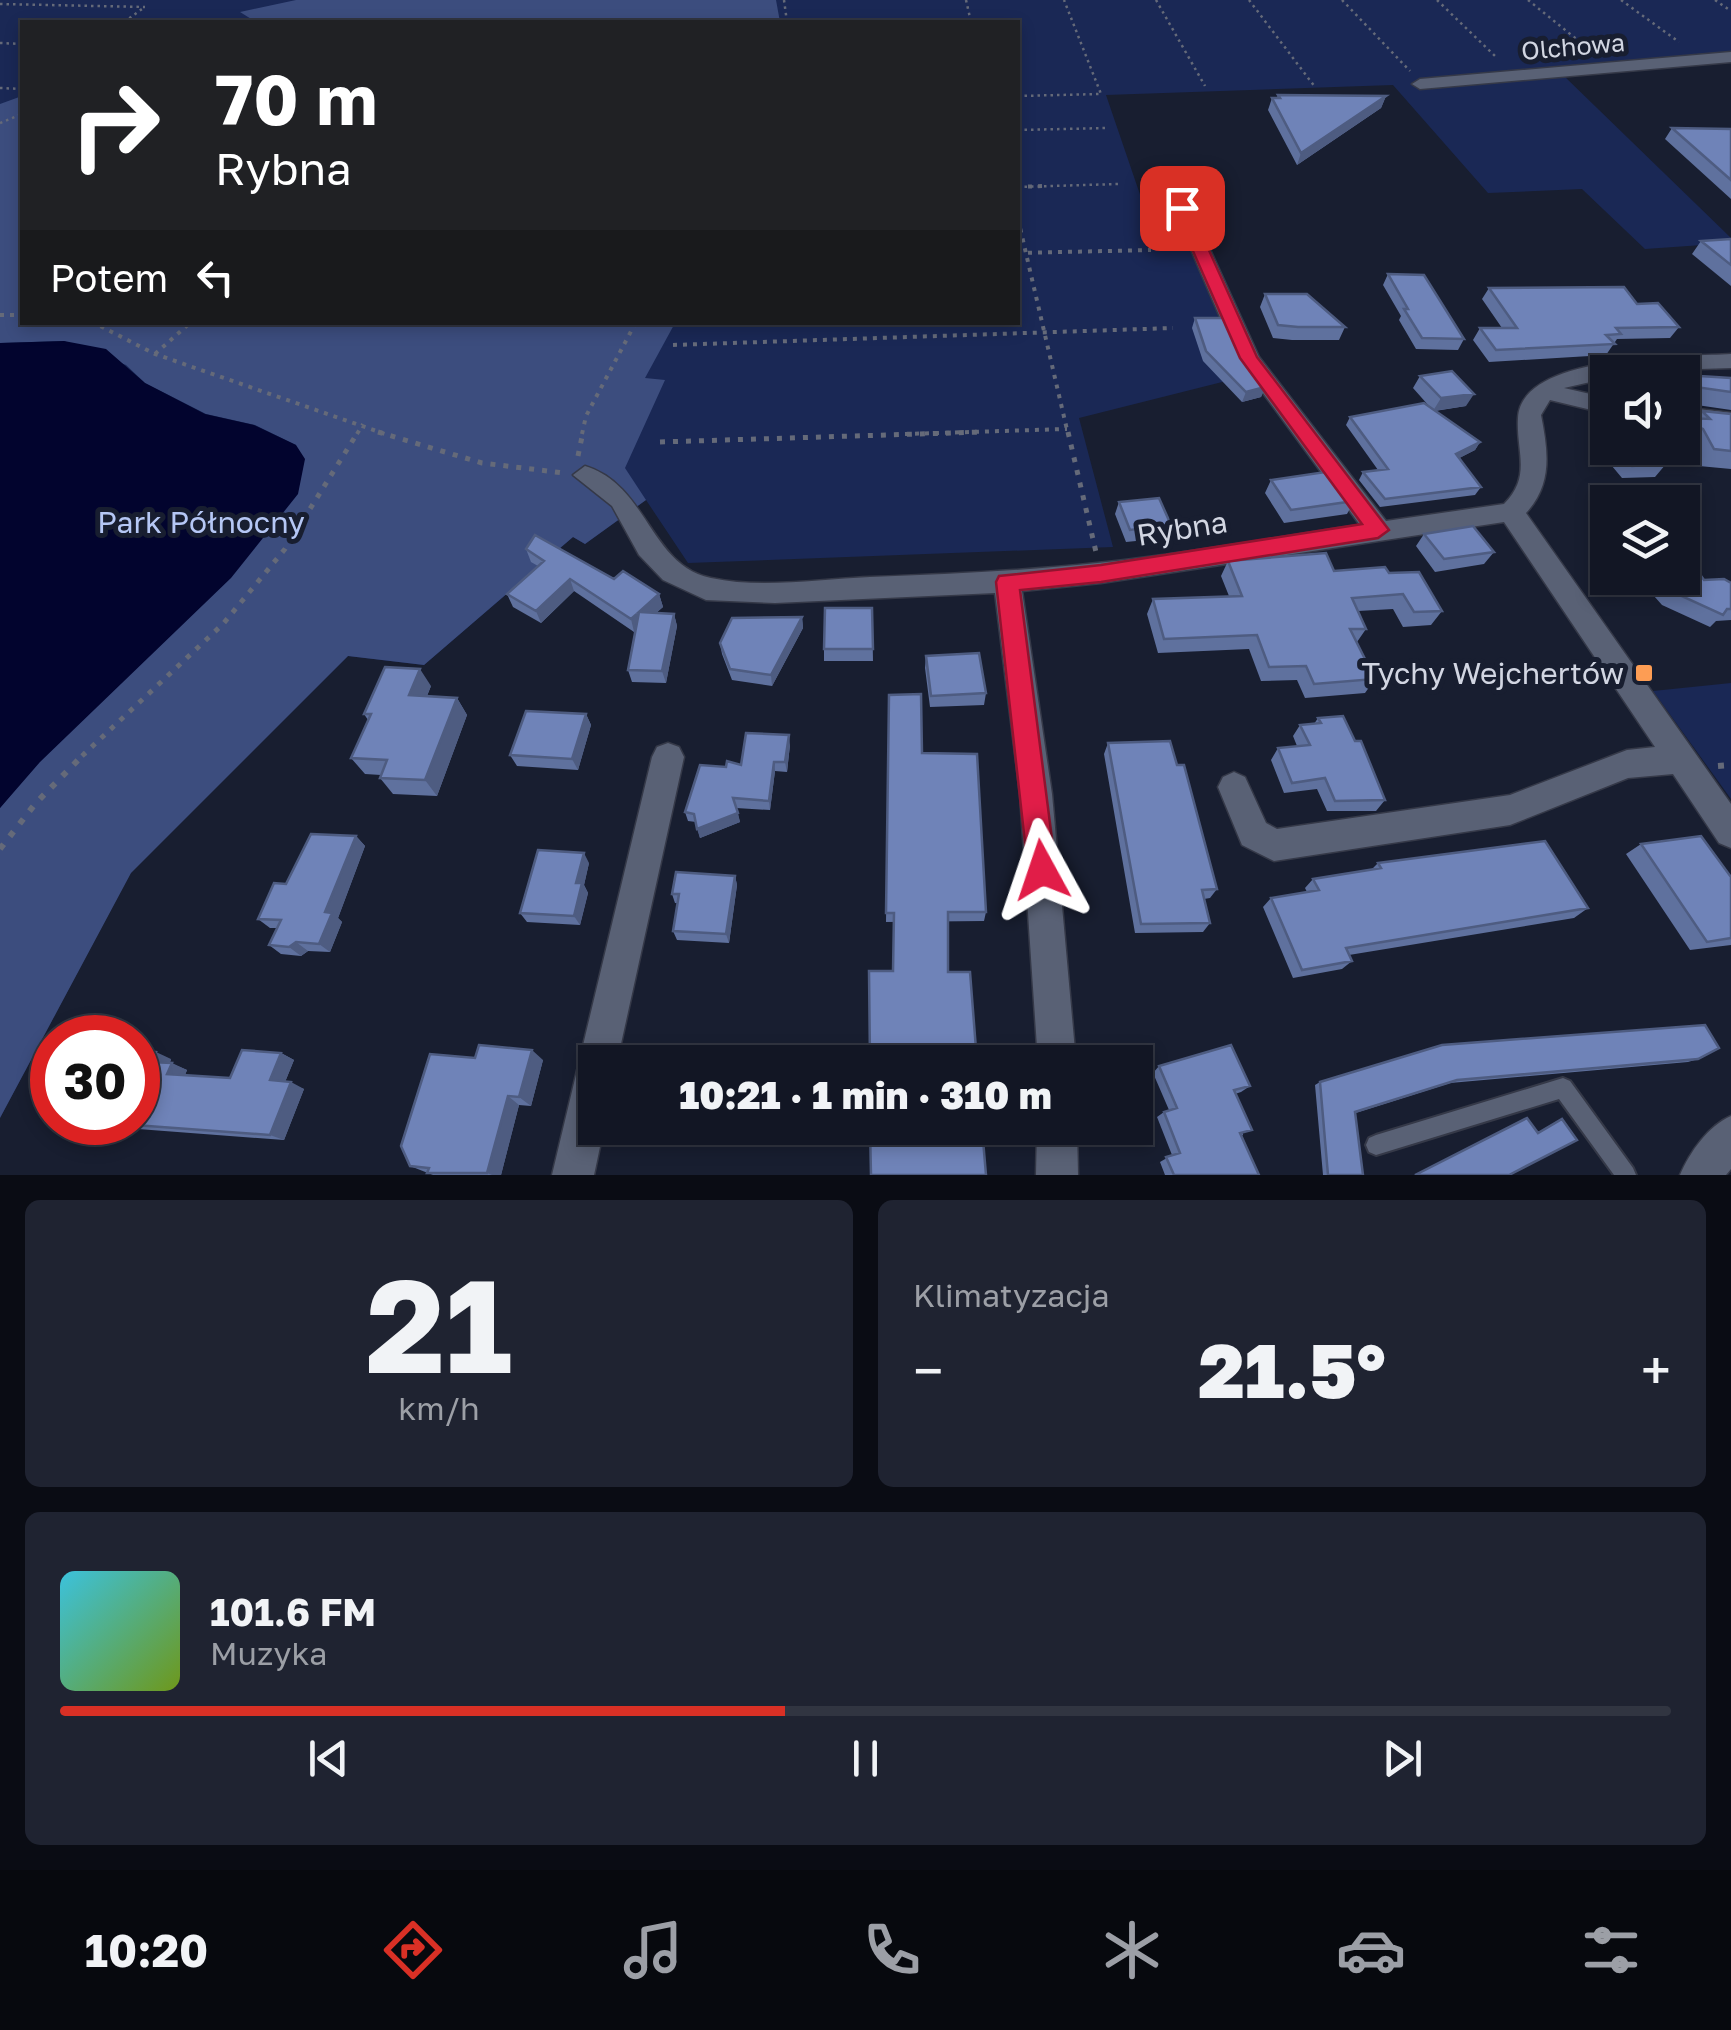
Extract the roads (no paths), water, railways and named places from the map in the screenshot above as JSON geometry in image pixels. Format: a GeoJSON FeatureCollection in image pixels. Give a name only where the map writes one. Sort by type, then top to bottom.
{"type":"FeatureCollection","features":[{"type":"Feature","properties":{"kind":"street","name":"Olchowa"},"geometry":{"type":"LineString","coordinates":[[1421,84],[1731,57]]}},
{"type":"Feature","properties":{"kind":"street"},"geometry":{"type":"LineString","coordinates":[[1182,208],[1249,358],[1378,530]]}},
{"type":"Feature","properties":{"kind":"street"},"geometry":{"type":"LineString","coordinates":[[1731,360],[1605,372],[1561,380],[1543,391],[1530,414],[1538,461],[1528,498],[1511,512],[1731,832]]}},
{"type":"Feature","properties":{"kind":"street"},"geometry":{"type":"LineString","coordinates":[[1543,391],[1590,402]]}},
{"type":"Feature","properties":{"kind":"street"},"geometry":{"type":"LineString","coordinates":[[1700,417],[1731,421]]}},
{"type":"Feature","properties":{"kind":"street","name":"Rybna"},"geometry":{"type":"LineString","coordinates":[[585,474],[621,500],[637,522],[648,548],[673,572],[706,589],[775,592],[1008,582],[1101,573],[1511,512]]}},
{"type":"Feature","properties":{"kind":"street"},"geometry":{"type":"LineString","coordinates":[[1008,582],[1036,794],[1056,1045]]}},
{"type":"Feature","properties":{"kind":"street"},"geometry":{"type":"LineString","coordinates":[[602,1045],[668,757]]}},
{"type":"Feature","properties":{"kind":"street"},"geometry":{"type":"LineString","coordinates":[[1234,788],[1254,834],[1274,845],[1510,810],[1626,764],[1683,759]]}},
{"type":"Feature","properties":{"kind":"street"},"geometry":{"type":"LineString","coordinates":[[1701,1175],[1731,1136]]}},
{"type":"Feature","properties":{"kind":"street"},"geometry":{"type":"LineString","coordinates":[[573,1175],[580,1145]]}},
{"type":"Feature","properties":{"kind":"street"},"geometry":{"type":"LineString","coordinates":[[1057,1145],[1057,1175]]}},
{"type":"Feature","properties":{"kind":"lane"},"geometry":{"type":"LineString","coordinates":[[1376,1145],[1563,1088],[1626,1175]]}},
{"type":"Feature","properties":{"kind":"place","name":"Tychy Wejchertów"},"geometry":{"type":"Point","coordinates":[1644,673]}},
{"type":"Feature","properties":{"kind":"park label","name":"Park Północny"},"geometry":{"type":"Point","coordinates":[201,522]}}]}
